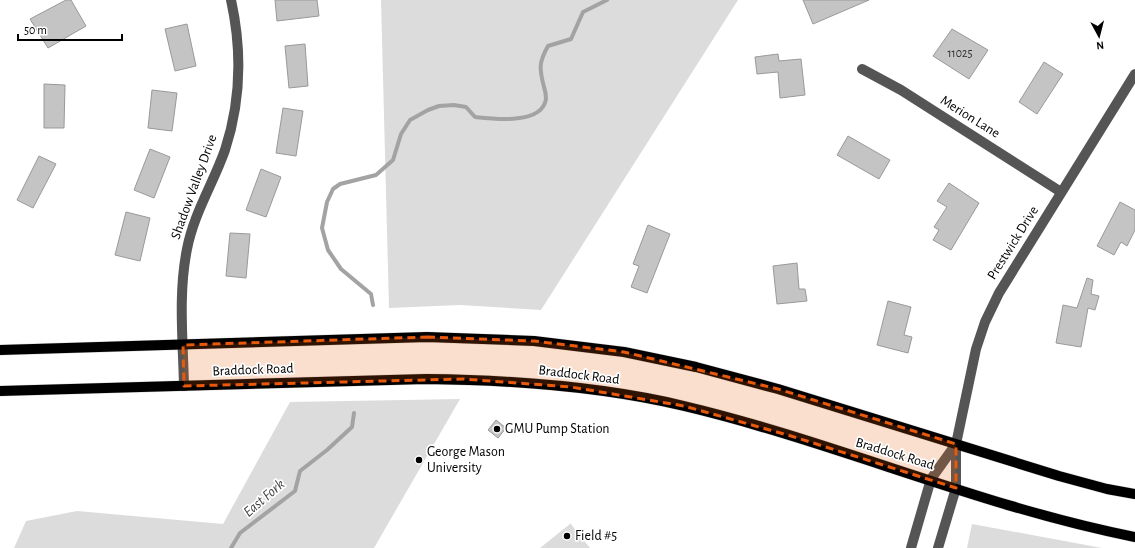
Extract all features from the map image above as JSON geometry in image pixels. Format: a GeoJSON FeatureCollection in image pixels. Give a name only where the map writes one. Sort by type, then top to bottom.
{"type":"FeatureCollection","features":[{"type":"Feature","properties":{"kind":"main road","name":"Braddock Road"},"geometry":{"type":"LineString","coordinates":[[0,350],[427,337],[534,341],[624,352],[696,367],[778,388],[1059,476],[1106,489],[1135,494]]}},
{"type":"Feature","properties":{"kind":"main road","name":"Braddock Road"},"geometry":{"type":"LineString","coordinates":[[0,391],[434,379],[464,379],[571,387],[684,406],[791,436],[1050,517],[1135,536]]}},
{"type":"Feature","properties":{"kind":"street","name":"Shadow Valley Drive"},"geometry":{"type":"LineString","coordinates":[[184,386],[182,298],[187,249],[199,209],[224,150],[235,107],[239,53],[230,0]]}},
{"type":"Feature","properties":{"kind":"street","name":"Merion Lane"},"geometry":{"type":"LineString","coordinates":[[862,69],[901,90],[1062,192]]}},
{"type":"Feature","properties":{"kind":"street","name":"Prestwick Drive"},"geometry":{"type":"LineString","coordinates":[[956,444],[976,349],[985,322],[999,293],[1135,74]]}},
{"type":"Feature","properties":{"kind":"street"},"geometry":{"type":"LineString","coordinates":[[911,548],[931,479],[956,444]]}},
{"type":"Feature","properties":{"kind":"street"},"geometry":{"type":"LineString","coordinates":[[938,548],[956,488],[956,444]]}},
{"type":"Feature","properties":{"kind":"highlighted area"},"geometry":{"type":"Polygon","coordinates":[[[427,337],[534,341],[624,352],[778,389],[956,444],[956,488],[791,436],[684,406],[571,387],[463,379],[184,386],[183,345],[427,337]]]}},
{"type":"Feature","properties":{"kind":"shaded area"},"geometry":{"type":"Polygon","coordinates":[[[381,0],[738,0],[541,310],[460,305],[389,308],[381,0]]]}},
{"type":"Feature","properties":{"kind":"shaded area"},"geometry":{"type":"Polygon","coordinates":[[[460,399],[374,548],[14,548],[26,521],[77,511],[223,524],[290,402],[460,399]]]}},
{"type":"Feature","properties":{"kind":"shaded area","name":"Field #5"},"geometry":{"type":"Polygon","coordinates":[[[570,524],[590,548],[540,548],[570,524]]]}},
{"type":"Feature","properties":{"kind":"shaded area"},"geometry":{"type":"Polygon","coordinates":[[[972,524],[1102,548],[967,548],[972,524]]]}},
{"type":"Feature","properties":{"kind":"building"},"geometry":{"type":"Polygon","coordinates":[[[66,0],[71,0],[86,26],[48,48],[30,19],[66,0]]]}},
{"type":"Feature","properties":{"kind":"building"},"geometry":{"type":"Polygon","coordinates":[[[275,0],[317,0],[319,16],[277,21],[275,0]]]}},
{"type":"Feature","properties":{"kind":"building"},"geometry":{"type":"Polygon","coordinates":[[[803,0],[869,0],[813,24],[803,0]]]}},
{"type":"Feature","properties":{"kind":"building"},"geometry":{"type":"Polygon","coordinates":[[[187,24],[196,66],[175,71],[165,29],[187,24]]]}},
{"type":"Feature","properties":{"kind":"building"},"geometry":{"type":"Polygon","coordinates":[[[952,29],[988,50],[969,79],[933,56],[952,29]]]}},
{"type":"Feature","properties":{"kind":"building"},"geometry":{"type":"Polygon","coordinates":[[[305,44],[308,86],[289,88],[285,46],[305,44]]]}},
{"type":"Feature","properties":{"kind":"building"},"geometry":{"type":"Polygon","coordinates":[[[778,54],[779,61],[801,59],[805,95],[780,98],[778,72],[757,74],[755,57],[778,54]]]}},
{"type":"Feature","properties":{"kind":"building"},"geometry":{"type":"Polygon","coordinates":[[[1044,62],[1063,74],[1037,114],[1019,102],[1044,62]]]}},
{"type":"Feature","properties":{"kind":"building"},"geometry":{"type":"Polygon","coordinates":[[[44,84],[65,85],[64,128],[44,128],[44,84]]]}},
{"type":"Feature","properties":{"kind":"building"},"geometry":{"type":"Polygon","coordinates":[[[152,90],[177,93],[172,131],[148,128],[152,90]]]}},
{"type":"Feature","properties":{"kind":"building"},"geometry":{"type":"Polygon","coordinates":[[[283,108],[303,111],[296,156],[276,153],[283,108]]]}},
{"type":"Feature","properties":{"kind":"building"},"geometry":{"type":"Polygon","coordinates":[[[848,136],[890,160],[879,179],[837,155],[848,136]]]}},
{"type":"Feature","properties":{"kind":"building"},"geometry":{"type":"Polygon","coordinates":[[[150,149],[170,157],[154,198],[134,190],[150,149]]]}},
{"type":"Feature","properties":{"kind":"building"},"geometry":{"type":"Polygon","coordinates":[[[39,156],[56,164],[33,208],[17,200],[39,156]]]}},
{"type":"Feature","properties":{"kind":"building"},"geometry":{"type":"Polygon","coordinates":[[[261,169],[281,177],[266,217],[246,210],[261,169]]]}},
{"type":"Feature","properties":{"kind":"building"},"geometry":{"type":"Polygon","coordinates":[[[949,183],[979,203],[951,250],[933,240],[939,230],[934,227],[947,207],[937,201],[949,183]]]}},
{"type":"Feature","properties":{"kind":"building"},"geometry":{"type":"Polygon","coordinates":[[[1120,202],[1135,210],[1135,230],[1127,246],[1121,242],[1114,255],[1097,246],[1120,202]]]}},
{"type":"Feature","properties":{"kind":"building"},"geometry":{"type":"Polygon","coordinates":[[[126,212],[150,218],[140,261],[115,255],[126,212]]]}},
{"type":"Feature","properties":{"kind":"building"},"geometry":{"type":"Polygon","coordinates":[[[648,225],[670,234],[647,293],[631,287],[639,266],[633,264],[648,225]]]}},
{"type":"Feature","properties":{"kind":"building"},"geometry":{"type":"Polygon","coordinates":[[[230,233],[250,234],[246,278],[226,276],[230,233]]]}},
{"type":"Feature","properties":{"kind":"building"},"geometry":{"type":"Polygon","coordinates":[[[797,263],[799,289],[805,289],[807,301],[777,304],[773,266],[797,263]]]}},
{"type":"Feature","properties":{"kind":"building"},"geometry":{"type":"Polygon","coordinates":[[[1087,278],[1093,280],[1091,294],[1099,296],[1095,310],[1088,308],[1081,347],[1056,343],[1063,305],[1077,308],[1087,278]]]}},
{"type":"Feature","properties":{"kind":"building"},"geometry":{"type":"Polygon","coordinates":[[[888,301],[911,307],[904,335],[912,337],[908,353],[877,345],[888,301]]]}},
{"type":"Feature","properties":{"kind":"building","name":"GMU Pump Station"},"geometry":{"type":"Polygon","coordinates":[[[496,420],[506,428],[498,438],[488,430],[496,420]]]}},
{"type":"Feature","properties":{"kind":"waterway","name":"East Fork"},"geometry":{"type":"LineString","coordinates":[[373,305],[371,294],[341,269],[328,250],[322,228],[327,202],[333,189],[340,184],[376,175],[393,160],[401,134],[410,120],[428,110],[439,106],[454,105],[466,107],[475,117],[494,119],[527,117],[536,113],[543,107],[546,99],[541,75],[541,61],[548,46],[571,39],[583,12],[607,0]]}},
{"type":"Feature","properties":{"kind":"waterway","name":"East Fork"},"geometry":{"type":"LineString","coordinates":[[231,548],[240,533],[295,491],[300,471],[327,450],[352,427],[354,413]]}},
{"type":"Feature","properties":{"kind":"place","name":"GMU Pump Station"},"geometry":{"type":"Point","coordinates":[497,429]}},
{"type":"Feature","properties":{"kind":"place","name":"George Mason University"},"geometry":{"type":"Point","coordinates":[419,460]}},
{"type":"Feature","properties":{"kind":"place","name":"Field #5"},"geometry":{"type":"Point","coordinates":[567,536]}}]}
